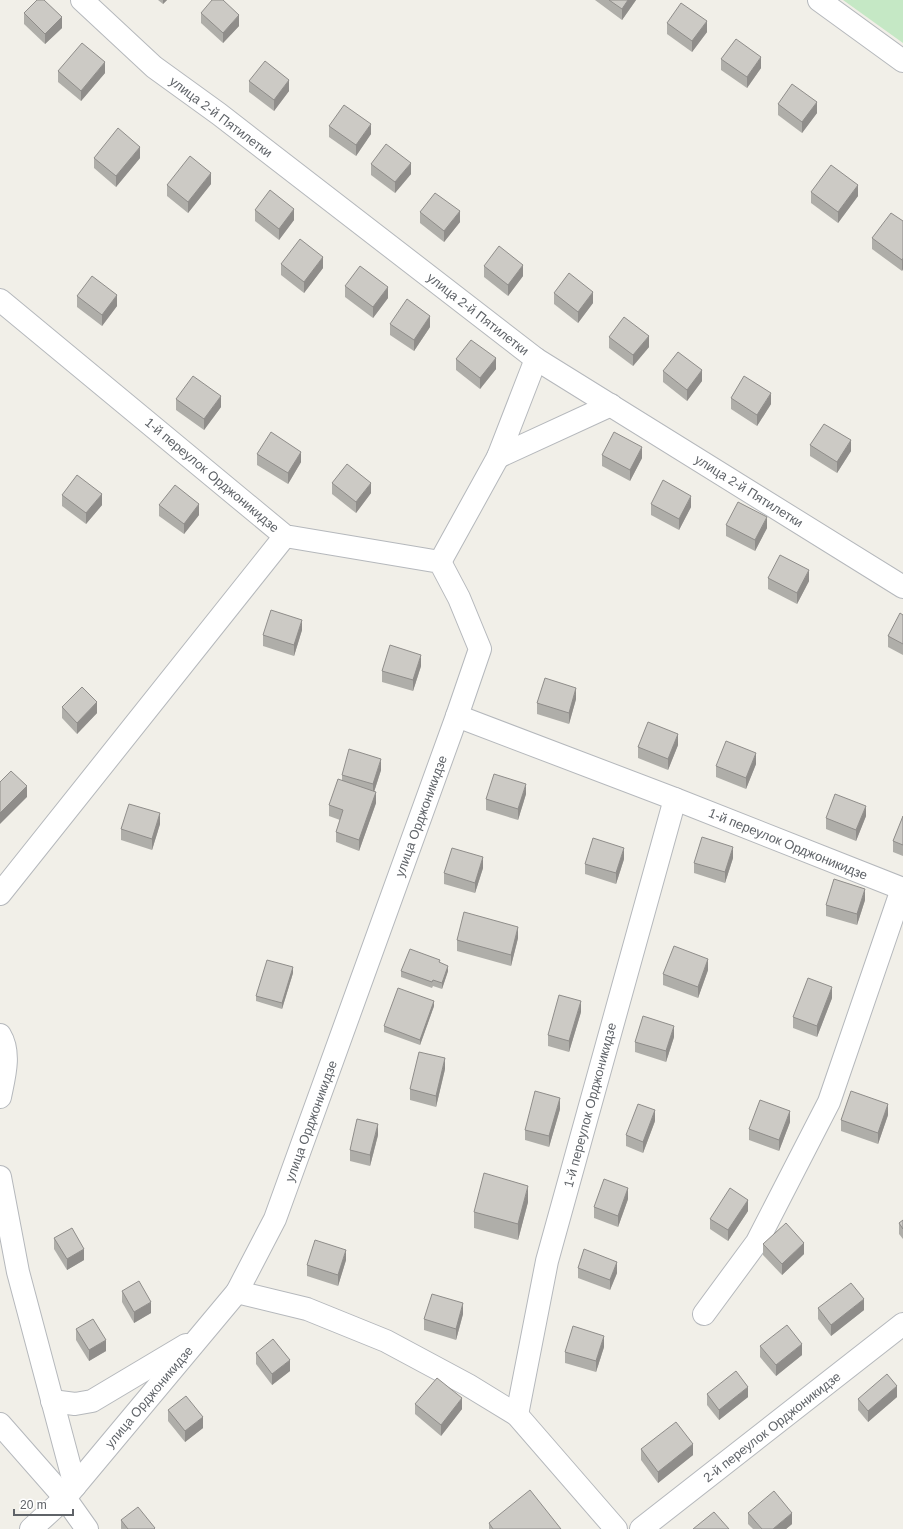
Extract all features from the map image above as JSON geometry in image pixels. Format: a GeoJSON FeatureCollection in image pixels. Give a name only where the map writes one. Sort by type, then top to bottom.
{"type":"FeatureCollection","features":[{"type":"Feature","properties":{"kind":"street","name":"улица 2-й Пятилетки"},"geometry":{"type":"LineString","coordinates":[[82,0],[154,67],[219,114],[536,359],[903,587]]}},
{"type":"Feature","properties":{"kind":"street"},"geometry":{"type":"LineString","coordinates":[[819,0],[903,61]]}},
{"type":"Feature","properties":{"kind":"street","name":"1-й переулок Орджоникидзе"},"geometry":{"type":"LineString","coordinates":[[0,300],[285,536],[440,562]]}},
{"type":"Feature","properties":{"kind":"street"},"geometry":{"type":"LineString","coordinates":[[440,562],[498,457],[536,359]]}},
{"type":"Feature","properties":{"kind":"street"},"geometry":{"type":"LineString","coordinates":[[498,457],[611,405]]}},
{"type":"Feature","properties":{"kind":"street"},"geometry":{"type":"LineString","coordinates":[[0,894],[285,536]]}},
{"type":"Feature","properties":{"kind":"street","name":"улица Орджоникидзе"},"geometry":{"type":"LineString","coordinates":[[31,1529],[70,1492],[237,1292],[275,1219],[480,649],[459,598],[440,562]]}},
{"type":"Feature","properties":{"kind":"street","name":"1-й переулок Орджоникидзе"},"geometry":{"type":"LineString","coordinates":[[457,716],[675,799],[902,889],[829,1102],[757,1242],[704,1314]]}},
{"type":"Feature","properties":{"kind":"street","name":"1-й переулок Орджоникидзе"},"geometry":{"type":"LineString","coordinates":[[517,1415],[546,1261],[675,799]]}},
{"type":"Feature","properties":{"kind":"street"},"geometry":{"type":"LineString","coordinates":[[0,1035],[4,1041],[6,1069],[0,1097]]}},
{"type":"Feature","properties":{"kind":"street"},"geometry":{"type":"LineString","coordinates":[[0,1177],[18,1272],[52,1401],[70,1492],[87,1529]]}},
{"type":"Feature","properties":{"kind":"street"},"geometry":{"type":"LineString","coordinates":[[237,1292],[307,1309],[386,1341],[468,1384],[517,1415],[616,1529]]}},
{"type":"Feature","properties":{"kind":"street","name":"2-й переулок Орджоникидзе"},"geometry":{"type":"LineString","coordinates":[[641,1529],[903,1324]]}},
{"type":"Feature","properties":{"kind":"street"},"geometry":{"type":"LineString","coordinates":[[52,1401],[75,1404],[92,1401],[200,1336]]}},
{"type":"Feature","properties":{"kind":"street"},"geometry":{"type":"LineString","coordinates":[[0,1424],[70,1492]]}},
{"type":"Feature","properties":{"kind":"green space"},"geometry":{"type":"Polygon","coordinates":[[[843,0],[903,0],[903,43],[843,0]]]}},
{"type":"Feature","properties":{"kind":"building"},"geometry":{"type":"Polygon","coordinates":[[[37,0],[44,0],[62,17],[45,34],[24,13],[37,0]]]}},
{"type":"Feature","properties":{"kind":"building"},"geometry":{"type":"Polygon","coordinates":[[[212,0],[223,0],[239,15],[223,33],[201,13],[212,0]]]}},
{"type":"Feature","properties":{"kind":"building"},"geometry":{"type":"Polygon","coordinates":[[[609,0],[628,0],[622,9],[609,0]]]}},
{"type":"Feature","properties":{"kind":"building"},"geometry":{"type":"Polygon","coordinates":[[[681,3],[707,21],[692,41],[667,23],[681,3]]]}},
{"type":"Feature","properties":{"kind":"building"},"geometry":{"type":"Polygon","coordinates":[[[736,39],[761,57],[747,77],[721,59],[736,39]]]}},
{"type":"Feature","properties":{"kind":"building"},"geometry":{"type":"Polygon","coordinates":[[[82,43],[105,62],[81,91],[58,71],[82,43]]]}},
{"type":"Feature","properties":{"kind":"building"},"geometry":{"type":"Polygon","coordinates":[[[265,61],[289,80],[274,100],[249,81],[265,61]]]}},
{"type":"Feature","properties":{"kind":"building"},"geometry":{"type":"Polygon","coordinates":[[[792,84],[817,102],[802,122],[778,104],[792,84]]]}},
{"type":"Feature","properties":{"kind":"building"},"geometry":{"type":"Polygon","coordinates":[[[344,105],[371,124],[356,145],[329,126],[344,105]]]}},
{"type":"Feature","properties":{"kind":"building"},"geometry":{"type":"Polygon","coordinates":[[[118,128],[140,147],[116,176],[94,158],[118,128]]]}},
{"type":"Feature","properties":{"kind":"building"},"geometry":{"type":"Polygon","coordinates":[[[386,144],[411,163],[395,182],[371,164],[386,144]]]}},
{"type":"Feature","properties":{"kind":"building"},"geometry":{"type":"Polygon","coordinates":[[[190,156],[211,173],[188,202],[167,185],[190,156]]]}},
{"type":"Feature","properties":{"kind":"building"},"geometry":{"type":"Polygon","coordinates":[[[831,165],[858,185],[838,212],[811,192],[831,165]]]}},
{"type":"Feature","properties":{"kind":"building"},"geometry":{"type":"Polygon","coordinates":[[[270,190],[294,209],[279,229],[255,210],[270,190]]]}},
{"type":"Feature","properties":{"kind":"building"},"geometry":{"type":"Polygon","coordinates":[[[435,193],[460,211],[444,231],[420,212],[435,193]]]}},
{"type":"Feature","properties":{"kind":"building"},"geometry":{"type":"Polygon","coordinates":[[[891,213],[903,221],[902,260],[872,238],[891,213]]]}},
{"type":"Feature","properties":{"kind":"building"},"geometry":{"type":"Polygon","coordinates":[[[300,239],[323,257],[304,282],[281,264],[300,239]]]}},
{"type":"Feature","properties":{"kind":"building"},"geometry":{"type":"Polygon","coordinates":[[[499,246],[523,265],[508,285],[484,266],[499,246]]]}},
{"type":"Feature","properties":{"kind":"building"},"geometry":{"type":"Polygon","coordinates":[[[360,266],[388,287],[373,307],[345,286],[360,266]]]}},
{"type":"Feature","properties":{"kind":"building"},"geometry":{"type":"Polygon","coordinates":[[[569,273],[593,292],[578,312],[554,293],[569,273]]]}},
{"type":"Feature","properties":{"kind":"building"},"geometry":{"type":"Polygon","coordinates":[[[92,276],[117,295],[102,315],[77,296],[92,276]]]}},
{"type":"Feature","properties":{"kind":"building"},"geometry":{"type":"Polygon","coordinates":[[[407,299],[430,316],[414,340],[390,324],[407,299]]]}},
{"type":"Feature","properties":{"kind":"building"},"geometry":{"type":"Polygon","coordinates":[[[624,317],[649,336],[633,355],[609,337],[624,317]]]}},
{"type":"Feature","properties":{"kind":"building"},"geometry":{"type":"Polygon","coordinates":[[[471,340],[496,358],[480,378],[456,359],[471,340]]]}},
{"type":"Feature","properties":{"kind":"building"},"geometry":{"type":"Polygon","coordinates":[[[678,352],[702,370],[687,390],[663,371],[678,352]]]}},
{"type":"Feature","properties":{"kind":"building"},"geometry":{"type":"Polygon","coordinates":[[[193,376],[221,396],[204,419],[176,399],[193,376]]]}},
{"type":"Feature","properties":{"kind":"building"},"geometry":{"type":"Polygon","coordinates":[[[744,376],[771,393],[757,415],[731,398],[744,376]]]}},
{"type":"Feature","properties":{"kind":"building"},"geometry":{"type":"Polygon","coordinates":[[[824,424],[851,440],[837,462],[810,445],[824,424]]]}},
{"type":"Feature","properties":{"kind":"building"},"geometry":{"type":"Polygon","coordinates":[[[271,432],[301,452],[288,473],[257,454],[271,432]]]}},
{"type":"Feature","properties":{"kind":"building"},"geometry":{"type":"Polygon","coordinates":[[[614,432],[642,447],[630,470],[602,455],[614,432]]]}},
{"type":"Feature","properties":{"kind":"building"},"geometry":{"type":"Polygon","coordinates":[[[347,464],[371,483],[356,502],[332,483],[347,464]]]}},
{"type":"Feature","properties":{"kind":"building"},"geometry":{"type":"Polygon","coordinates":[[[77,475],[102,494],[86,513],[62,495],[77,475]]]}},
{"type":"Feature","properties":{"kind":"building"},"geometry":{"type":"Polygon","coordinates":[[[663,480],[691,496],[679,519],[651,504],[663,480]]]}},
{"type":"Feature","properties":{"kind":"building"},"geometry":{"type":"Polygon","coordinates":[[[175,485],[199,504],[184,524],[159,505],[175,485]]]}},
{"type":"Feature","properties":{"kind":"building"},"geometry":{"type":"Polygon","coordinates":[[[738,502],[767,517],[755,540],[726,525],[738,502]]]}},
{"type":"Feature","properties":{"kind":"building"},"geometry":{"type":"Polygon","coordinates":[[[780,555],[809,570],[797,593],[768,578],[780,555]]]}},
{"type":"Feature","properties":{"kind":"building"},"geometry":{"type":"Polygon","coordinates":[[[271,610],[302,620],[294,645],[263,635],[271,610]]]}},
{"type":"Feature","properties":{"kind":"building"},"geometry":{"type":"Polygon","coordinates":[[[900,613],[903,615],[903,644],[888,636],[900,613]]]}},
{"type":"Feature","properties":{"kind":"building"},"geometry":{"type":"Polygon","coordinates":[[[390,645],[421,655],[413,680],[382,671],[390,645]]]}},
{"type":"Feature","properties":{"kind":"building"},"geometry":{"type":"Polygon","coordinates":[[[545,678],[576,688],[569,713],[537,703],[545,678]]]}},
{"type":"Feature","properties":{"kind":"building"},"geometry":{"type":"Polygon","coordinates":[[[82,687],[97,702],[77,723],[62,707],[82,687]]]}},
{"type":"Feature","properties":{"kind":"building"},"geometry":{"type":"Polygon","coordinates":[[[648,722],[678,734],[668,759],[638,747],[648,722]]]}},
{"type":"Feature","properties":{"kind":"building"},"geometry":{"type":"Polygon","coordinates":[[[726,741],[756,753],[746,778],[716,766],[726,741]]]}},
{"type":"Feature","properties":{"kind":"building"},"geometry":{"type":"Polygon","coordinates":[[[349,749],[381,759],[373,784],[342,775],[349,749]]]}},
{"type":"Feature","properties":{"kind":"building"},"geometry":{"type":"Polygon","coordinates":[[[11,771],[27,786],[0,813],[0,782],[11,771]]]}},
{"type":"Feature","properties":{"kind":"building"},"geometry":{"type":"Polygon","coordinates":[[[494,774],[526,784],[518,809],[486,799],[494,774]]]}},
{"type":"Feature","properties":{"kind":"building"},"geometry":{"type":"Polygon","coordinates":[[[338,779],[376,792],[359,840],[336,832],[343,810],[329,805],[338,779]]]}},
{"type":"Feature","properties":{"kind":"building"},"geometry":{"type":"Polygon","coordinates":[[[835,794],[866,806],[856,830],[826,818],[835,794]]]}},
{"type":"Feature","properties":{"kind":"building"},"geometry":{"type":"Polygon","coordinates":[[[129,804],[160,813],[152,839],[121,829],[129,804]]]}},
{"type":"Feature","properties":{"kind":"building"},"geometry":{"type":"Polygon","coordinates":[[[903,816],[903,845],[893,841],[903,816]]]}},
{"type":"Feature","properties":{"kind":"building"},"geometry":{"type":"Polygon","coordinates":[[[702,837],[733,847],[725,872],[694,863],[702,837]]]}},
{"type":"Feature","properties":{"kind":"building"},"geometry":{"type":"Polygon","coordinates":[[[593,838],[624,848],[616,873],[585,864],[593,838]]]}},
{"type":"Feature","properties":{"kind":"building"},"geometry":{"type":"Polygon","coordinates":[[[452,848],[483,857],[475,883],[444,873],[452,848]]]}},
{"type":"Feature","properties":{"kind":"building"},"geometry":{"type":"Polygon","coordinates":[[[834,879],[865,889],[857,914],[826,905],[834,879]]]}},
{"type":"Feature","properties":{"kind":"building"},"geometry":{"type":"Polygon","coordinates":[[[464,912],[518,927],[511,955],[457,940],[464,912]]]}},
{"type":"Feature","properties":{"kind":"building"},"geometry":{"type":"Polygon","coordinates":[[[674,946],[708,959],[698,987],[663,974],[674,946]]]}},
{"type":"Feature","properties":{"kind":"building"},"geometry":{"type":"Polygon","coordinates":[[[410,949],[440,960],[439,962],[448,966],[442,983],[433,980],[432,982],[401,971],[410,949]]]}},
{"type":"Feature","properties":{"kind":"building"},"geometry":{"type":"Polygon","coordinates":[[[267,960],[293,967],[282,1003],[256,996],[267,960]]]}},
{"type":"Feature","properties":{"kind":"building"},"geometry":{"type":"Polygon","coordinates":[[[808,978],[832,987],[817,1026],[793,1017],[808,978]]]}},
{"type":"Feature","properties":{"kind":"building"},"geometry":{"type":"Polygon","coordinates":[[[398,988],[434,1001],[420,1040],[384,1026],[398,988]]]}},
{"type":"Feature","properties":{"kind":"building"},"geometry":{"type":"Polygon","coordinates":[[[559,995],[581,1001],[569,1041],[548,1035],[559,995]]]}},
{"type":"Feature","properties":{"kind":"building"},"geometry":{"type":"Polygon","coordinates":[[[643,1016],[674,1026],[666,1051],[635,1042],[643,1016]]]}},
{"type":"Feature","properties":{"kind":"building"},"geometry":{"type":"Polygon","coordinates":[[[419,1052],[445,1058],[436,1096],[410,1089],[419,1052]]]}},
{"type":"Feature","properties":{"kind":"building"},"geometry":{"type":"Polygon","coordinates":[[[535,1091],[560,1098],[549,1136],[525,1130],[535,1091]]]}},
{"type":"Feature","properties":{"kind":"building"},"geometry":{"type":"Polygon","coordinates":[[[851,1091],[888,1104],[878,1133],[841,1120],[851,1091]]]}},
{"type":"Feature","properties":{"kind":"building"},"geometry":{"type":"Polygon","coordinates":[[[760,1100],[790,1111],[779,1140],[749,1129],[760,1100]]]}},
{"type":"Feature","properties":{"kind":"building"},"geometry":{"type":"Polygon","coordinates":[[[638,1104],[655,1110],[643,1142],[626,1135],[638,1104]]]}},
{"type":"Feature","properties":{"kind":"building"},"geometry":{"type":"Polygon","coordinates":[[[357,1119],[378,1124],[370,1155],[350,1150],[357,1119]]]}},
{"type":"Feature","properties":{"kind":"building"},"geometry":{"type":"Polygon","coordinates":[[[484,1173],[528,1186],[518,1224],[474,1212],[484,1173]]]}},
{"type":"Feature","properties":{"kind":"building"},"geometry":{"type":"Polygon","coordinates":[[[604,1179],[628,1188],[618,1216],[594,1207],[604,1179]]]}},
{"type":"Feature","properties":{"kind":"building"},"geometry":{"type":"Polygon","coordinates":[[[730,1188],[748,1200],[728,1230],[710,1219],[730,1188]]]}},
{"type":"Feature","properties":{"kind":"building"},"geometry":{"type":"Polygon","coordinates":[[[903,1220],[903,1229],[899,1223],[903,1220]]]}},
{"type":"Feature","properties":{"kind":"building"},"geometry":{"type":"Polygon","coordinates":[[[786,1223],[804,1243],[782,1264],[763,1244],[786,1223]]]}},
{"type":"Feature","properties":{"kind":"building"},"geometry":{"type":"Polygon","coordinates":[[[72,1228],[84,1249],[67,1259],[54,1238],[72,1228]]]}},
{"type":"Feature","properties":{"kind":"building"},"geometry":{"type":"Polygon","coordinates":[[[315,1240],[346,1250],[338,1275],[307,1265],[315,1240]]]}},
{"type":"Feature","properties":{"kind":"building"},"geometry":{"type":"Polygon","coordinates":[[[584,1249],[617,1262],[610,1280],[578,1268],[584,1249]]]}},
{"type":"Feature","properties":{"kind":"building"},"geometry":{"type":"Polygon","coordinates":[[[139,1281],[151,1302],[134,1312],[122,1291],[139,1281]]]}},
{"type":"Feature","properties":{"kind":"building"},"geometry":{"type":"Polygon","coordinates":[[[851,1283],[864,1299],[831,1325],[818,1308],[851,1283]]]}},
{"type":"Feature","properties":{"kind":"building"},"geometry":{"type":"Polygon","coordinates":[[[432,1294],[463,1303],[456,1329],[424,1319],[432,1294]]]}},
{"type":"Feature","properties":{"kind":"building"},"geometry":{"type":"Polygon","coordinates":[[[93,1319],[106,1340],[89,1350],[76,1329],[93,1319]]]}},
{"type":"Feature","properties":{"kind":"building"},"geometry":{"type":"Polygon","coordinates":[[[787,1325],[802,1344],[776,1365],[760,1346],[787,1325]]]}},
{"type":"Feature","properties":{"kind":"building"},"geometry":{"type":"Polygon","coordinates":[[[573,1326],[604,1336],[596,1361],[565,1352],[573,1326]]]}},
{"type":"Feature","properties":{"kind":"building"},"geometry":{"type":"Polygon","coordinates":[[[273,1339],[290,1360],[272,1374],[256,1353],[273,1339]]]}},
{"type":"Feature","properties":{"kind":"building"},"geometry":{"type":"Polygon","coordinates":[[[736,1371],[748,1387],[719,1410],[707,1394],[736,1371]]]}},
{"type":"Feature","properties":{"kind":"building"},"geometry":{"type":"Polygon","coordinates":[[[887,1374],[897,1386],[868,1411],[858,1399],[887,1374]]]}},
{"type":"Feature","properties":{"kind":"building"},"geometry":{"type":"Polygon","coordinates":[[[437,1378],[462,1398],[441,1425],[415,1404],[437,1378]]]}},
{"type":"Feature","properties":{"kind":"building"},"geometry":{"type":"Polygon","coordinates":[[[186,1396],[203,1417],[185,1431],[168,1410],[186,1396]]]}},
{"type":"Feature","properties":{"kind":"building"},"geometry":{"type":"Polygon","coordinates":[[[676,1422],[693,1444],[658,1472],[641,1449],[676,1422]]]}},
{"type":"Feature","properties":{"kind":"building"},"geometry":{"type":"Polygon","coordinates":[[[530,1490],[561,1529],[493,1529],[489,1523],[530,1490]]]}},
{"type":"Feature","properties":{"kind":"building"},"geometry":{"type":"Polygon","coordinates":[[[774,1491],[792,1513],[773,1529],[762,1529],[748,1513],[774,1491]]]}},
{"type":"Feature","properties":{"kind":"building"},"geometry":{"type":"Polygon","coordinates":[[[138,1507],[155,1528],[154,1529],[128,1529],[121,1520],[138,1507]]]}},
{"type":"Feature","properties":{"kind":"building"},"geometry":{"type":"Polygon","coordinates":[[[714,1512],[729,1529],[693,1529],[714,1512]]]}}]}
